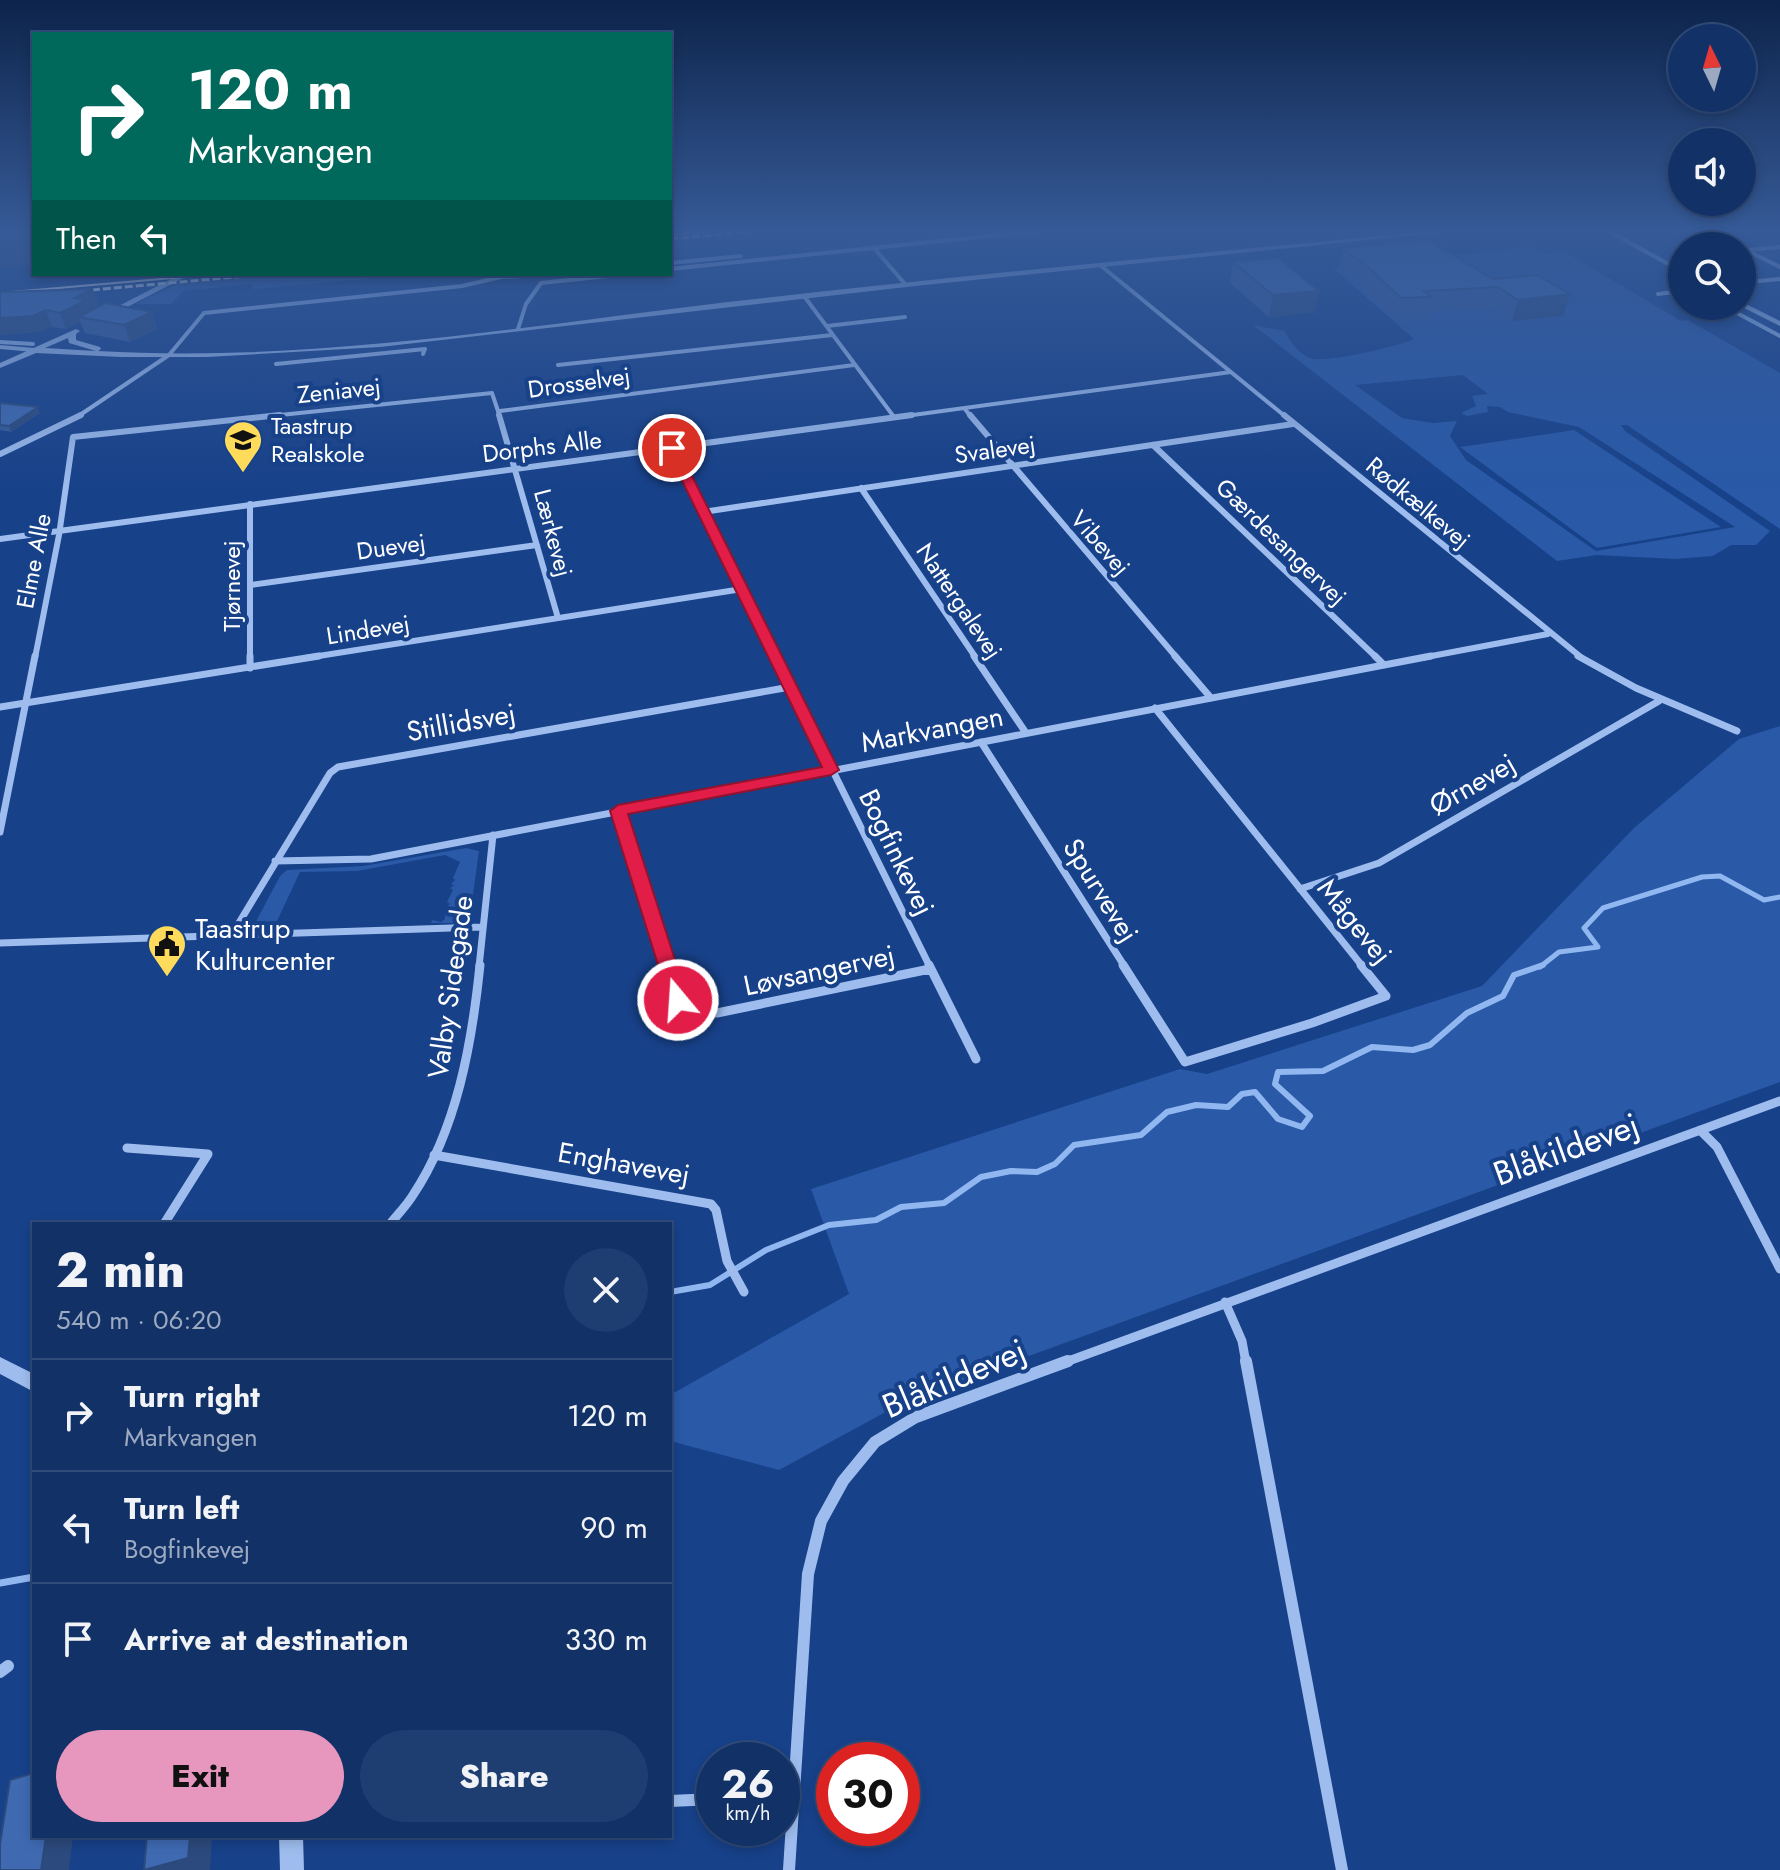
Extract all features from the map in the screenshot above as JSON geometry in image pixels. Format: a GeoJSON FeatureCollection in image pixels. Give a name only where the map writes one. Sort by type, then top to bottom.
{"type":"FeatureCollection","features":[{"type":"Feature","properties":{"kind":"street"},"geometry":{"type":"LineString","coordinates":[[0,454],[90,411],[173,352],[201,315]]}},
{"type":"Feature","properties":{"kind":"street"},"geometry":{"type":"LineString","coordinates":[[518,329],[523,315]]}},
{"type":"Feature","properties":{"kind":"street"},"geometry":{"type":"LineString","coordinates":[[276,364],[339,351],[637,315]]}},
{"type":"Feature","properties":{"kind":"street"},"geometry":{"type":"LineString","coordinates":[[819,315],[894,417]]}},
{"type":"Feature","properties":{"kind":"street","name":"Rødkælkevej"},"geometry":{"type":"LineString","coordinates":[[1162,315],[1548,634],[1612,678],[1659,701],[1737,731]]}},
{"type":"Feature","properties":{"kind":"street"},"geometry":{"type":"LineString","coordinates":[[1762,315],[1780,325]]}},
{"type":"Feature","properties":{"kind":"street"},"geometry":{"type":"LineString","coordinates":[[827,326],[905,317]]}},
{"type":"Feature","properties":{"kind":"street"},"geometry":{"type":"LineString","coordinates":[[1751,320],[1780,336]]}},
{"type":"Feature","properties":{"kind":"street"},"geometry":{"type":"LineString","coordinates":[[0,363],[86,323],[44,346]]}},
{"type":"Feature","properties":{"kind":"street"},"geometry":{"type":"LineString","coordinates":[[1764,327],[1780,325]]}},
{"type":"Feature","properties":{"kind":"street"},"geometry":{"type":"LineString","coordinates":[[72,333],[72,341],[104,351]]}},
{"type":"Feature","properties":{"kind":"street"},"geometry":{"type":"LineString","coordinates":[[558,365],[832,335]]}},
{"type":"Feature","properties":{"kind":"street"},"geometry":{"type":"LineString","coordinates":[[0,345],[173,352]]}},
{"type":"Feature","properties":{"kind":"street"},"geometry":{"type":"LineString","coordinates":[[0,345],[23,349],[44,346],[173,352],[425,349],[423,354]]}},
{"type":"Feature","properties":{"kind":"street"},"geometry":{"type":"LineString","coordinates":[[0,363],[23,349]]}},
{"type":"Feature","properties":{"kind":"street","name":"Drosselvej"},"geometry":{"type":"LineString","coordinates":[[500,411],[854,365]]}},
{"type":"Feature","properties":{"kind":"street","name":"Dorphs Alle"},"geometry":{"type":"LineString","coordinates":[[0,539],[1231,372]]}},
{"type":"Feature","properties":{"kind":"street","name":"Zeniavej"},"geometry":{"type":"LineString","coordinates":[[73,437],[490,393],[500,411]]}},
{"type":"Feature","properties":{"kind":"street","name":"Vibevej"},"geometry":{"type":"LineString","coordinates":[[965,409],[1010,466],[1211,698]]}},
{"type":"Feature","properties":{"kind":"street","name":"Lærkevej"},"geometry":{"type":"LineString","coordinates":[[500,411],[558,618]]}},
{"type":"Feature","properties":{"kind":"street","name":"Svalevej"},"geometry":{"type":"LineString","coordinates":[[703,512],[1293,424]]}},
{"type":"Feature","properties":{"kind":"street","name":"Elme Alle"},"geometry":{"type":"LineString","coordinates":[[0,832],[59,531],[73,437]]}},
{"type":"Feature","properties":{"kind":"street","name":"Gærdesangervej"},"geometry":{"type":"LineString","coordinates":[[1153,445],[1384,665]]}},
{"type":"Feature","properties":{"kind":"street","name":"Bogfinkevej"},"geometry":{"type":"LineString","coordinates":[[672,448],[976,1059]]}},
{"type":"Feature","properties":{"kind":"street","name":"Nattergalevej"},"geometry":{"type":"LineString","coordinates":[[861,488],[1026,733]]}},
{"type":"Feature","properties":{"kind":"street","name":"Tjørnevej"},"geometry":{"type":"LineString","coordinates":[[250,504],[250,668]]}},
{"type":"Feature","properties":{"kind":"street","name":"Duevej"},"geometry":{"type":"LineString","coordinates":[[250,585],[537,545]]}},
{"type":"Feature","properties":{"kind":"street","name":"Lindevej"},"geometry":{"type":"LineString","coordinates":[[0,707],[742,589]]}},
{"type":"Feature","properties":{"kind":"street","name":"Markvangen"},"geometry":{"type":"LineString","coordinates":[[275,861],[371,859],[1548,634]]}},
{"type":"Feature","properties":{"kind":"street","name":"Stillidsvej"},"geometry":{"type":"LineString","coordinates":[[231,936],[330,773],[348,764],[790,687]]}},
{"type":"Feature","properties":{"kind":"street","name":"Ørnevej"},"geometry":{"type":"LineString","coordinates":[[1300,889],[1379,863],[1659,701]]}},
{"type":"Feature","properties":{"kind":"street","name":"Mågevej"},"geometry":{"type":"LineString","coordinates":[[1155,708],[1386,996],[1312,1023],[1185,1062]]}},
{"type":"Feature","properties":{"kind":"street","name":"Spurvevej"},"geometry":{"type":"LineString","coordinates":[[981,742],[1185,1062]]}},
{"type":"Feature","properties":{"kind":"street","name":"Løvsangervej"},"geometry":{"type":"LineString","coordinates":[[618,811],[678,1000],[687,1007],[705,1013],[724,1013],[930,969]]}},
{"type":"Feature","properties":{"kind":"street","name":"Valby Sidegade"},"geometry":{"type":"LineString","coordinates":[[392,1222],[416,1192],[457,1098],[467,1058],[493,835]]}},
{"type":"Feature","properties":{"kind":"street"},"geometry":{"type":"LineString","coordinates":[[0,943],[482,927]]}},
{"type":"Feature","properties":{"kind":"street","name":"Blåkildevej"},"geometry":{"type":"LineString","coordinates":[[793,1742],[808,1574],[821,1521],[843,1481],[875,1442],[916,1417],[1780,1101]]}},
{"type":"Feature","properties":{"kind":"street"},"geometry":{"type":"LineString","coordinates":[[1700,1130],[1717,1147],[1780,1269]]}},
{"type":"Feature","properties":{"kind":"street"},"geometry":{"type":"LineString","coordinates":[[127,1148],[208,1154],[165,1222]]}},
{"type":"Feature","properties":{"kind":"street","name":"Enghavevej"},"geometry":{"type":"LineString","coordinates":[[434,1155],[711,1204],[716,1210],[730,1266],[744,1292]]}},
{"type":"Feature","properties":{"kind":"street"},"geometry":{"type":"LineString","coordinates":[[1225,1302],[1242,1341],[1342,1870]]}},
{"type":"Feature","properties":{"kind":"street"},"geometry":{"type":"LineString","coordinates":[[0,1365],[32,1383]]}},
{"type":"Feature","properties":{"kind":"street"},"geometry":{"type":"LineString","coordinates":[[672,1801],[696,1800]]}},
{"type":"Feature","properties":{"kind":"street"},"geometry":{"type":"LineString","coordinates":[[291,1838],[292,1870]]}},
{"type":"Feature","properties":{"kind":"street","name":"Blåkildevej"},"geometry":{"type":"LineString","coordinates":[[789,1846],[789,1870]]}},
{"type":"Feature","properties":{"kind":"shaded area"},"geometry":{"type":"Polygon","coordinates":[[[1387,315],[1668,315],[1668,320],[1688,320],[1780,373],[1780,529],[1627,425],[1621,425],[1625,431],[1770,531],[1756,545],[1731,545],[1713,556],[1675,559],[1597,555],[1557,561],[1253,325],[1284,331],[1295,347],[1310,358],[1330,359],[1414,339],[1387,315]],[[1463,375],[1355,385],[1402,418],[1433,423],[1457,421],[1450,436],[1466,460],[1596,551],[1735,527],[1579,427],[1508,412],[1500,407],[1487,406],[1488,412],[1467,416],[1461,413],[1476,406],[1472,396],[1488,394],[1463,375]]]}},
{"type":"Feature","properties":{"kind":"shaded area"},"geometry":{"type":"Polygon","coordinates":[[[1574,430],[1721,527],[1597,548],[1460,447],[1574,430]]]}},
{"type":"Feature","properties":{"kind":"shaded area"},"geometry":{"type":"Polygon","coordinates":[[[1780,726],[1780,1082],[906,1401],[779,1470],[672,1442],[672,1394],[849,1294],[811,1189],[1180,1069],[1207,1074],[1482,986],[1634,828],[1739,739],[1780,726]]]}},
{"type":"Feature","properties":{"kind":"shaded area"},"geometry":{"type":"Polygon","coordinates":[[[466,848],[479,851],[469,923],[431,923],[432,920],[441,922],[445,919],[445,912],[449,909],[446,907],[450,904],[447,902],[453,890],[450,888],[454,885],[451,884],[460,862],[445,855],[357,871],[300,872],[277,921],[282,927],[252,929],[280,876],[287,870],[363,866],[466,848]]]}},
{"type":"Feature","properties":{"kind":"building"},"geometry":{"type":"Polygon","coordinates":[[[0,315],[35,315],[33,316],[0,318],[0,315]]]}},
{"type":"Feature","properties":{"kind":"building"},"geometry":{"type":"Polygon","coordinates":[[[82,315],[145,315],[124,325],[79,317],[82,315]]]}},
{"type":"Feature","properties":{"kind":"building"},"geometry":{"type":"Polygon","coordinates":[[[0,403],[38,407],[9,426],[0,425],[0,403]]]}},
{"type":"Feature","properties":{"kind":"building"},"geometry":{"type":"Polygon","coordinates":[[[32,1774],[32,1838],[46,1838],[41,1870],[0,1870],[0,1844],[10,1780],[32,1774]]]}},
{"type":"Feature","properties":{"kind":"building"},"geometry":{"type":"Polygon","coordinates":[[[147,1838],[190,1838],[188,1858],[144,1870],[147,1838]]]}},
{"type":"Feature","properties":{"kind":"waterway"},"geometry":{"type":"LineString","coordinates":[[1542,965],[1559,952],[1598,947],[1584,928],[1603,908],[1702,877],[1720,876],[1764,900],[1780,897]]}},
{"type":"Feature","properties":{"kind":"waterway"},"geometry":{"type":"LineString","coordinates":[[672,1292],[710,1285],[766,1250],[829,1225],[876,1220],[901,1207],[944,1203],[981,1177],[1011,1171],[1037,1172],[1055,1164],[1074,1145],[1141,1135],[1167,1112],[1196,1105],[1228,1107],[1242,1094],[1255,1092],[1278,1119],[1302,1127],[1310,1116],[1275,1084],[1278,1072],[1323,1071],[1372,1047],[1413,1050],[1430,1045],[1467,1013],[1503,996],[1514,975],[1542,965]]}},
{"type":"Feature","properties":{"kind":"waterway"},"geometry":{"type":"LineString","coordinates":[[0,1583],[32,1577]]}},
{"type":"Feature","properties":{"kind":"place","name":"Taastrup Realskole"},"geometry":{"type":"Point","coordinates":[243,474]}},
{"type":"Feature","properties":{"kind":"place","name":"Taastrup Kulturcenter"},"geometry":{"type":"Point","coordinates":[167,978]}},
{"type":"Feature","properties":{"kind":"route"},"geometry":{"type":"LineString","coordinates":[[672,448],[831,770],[618,811],[678,1000]]}}]}
